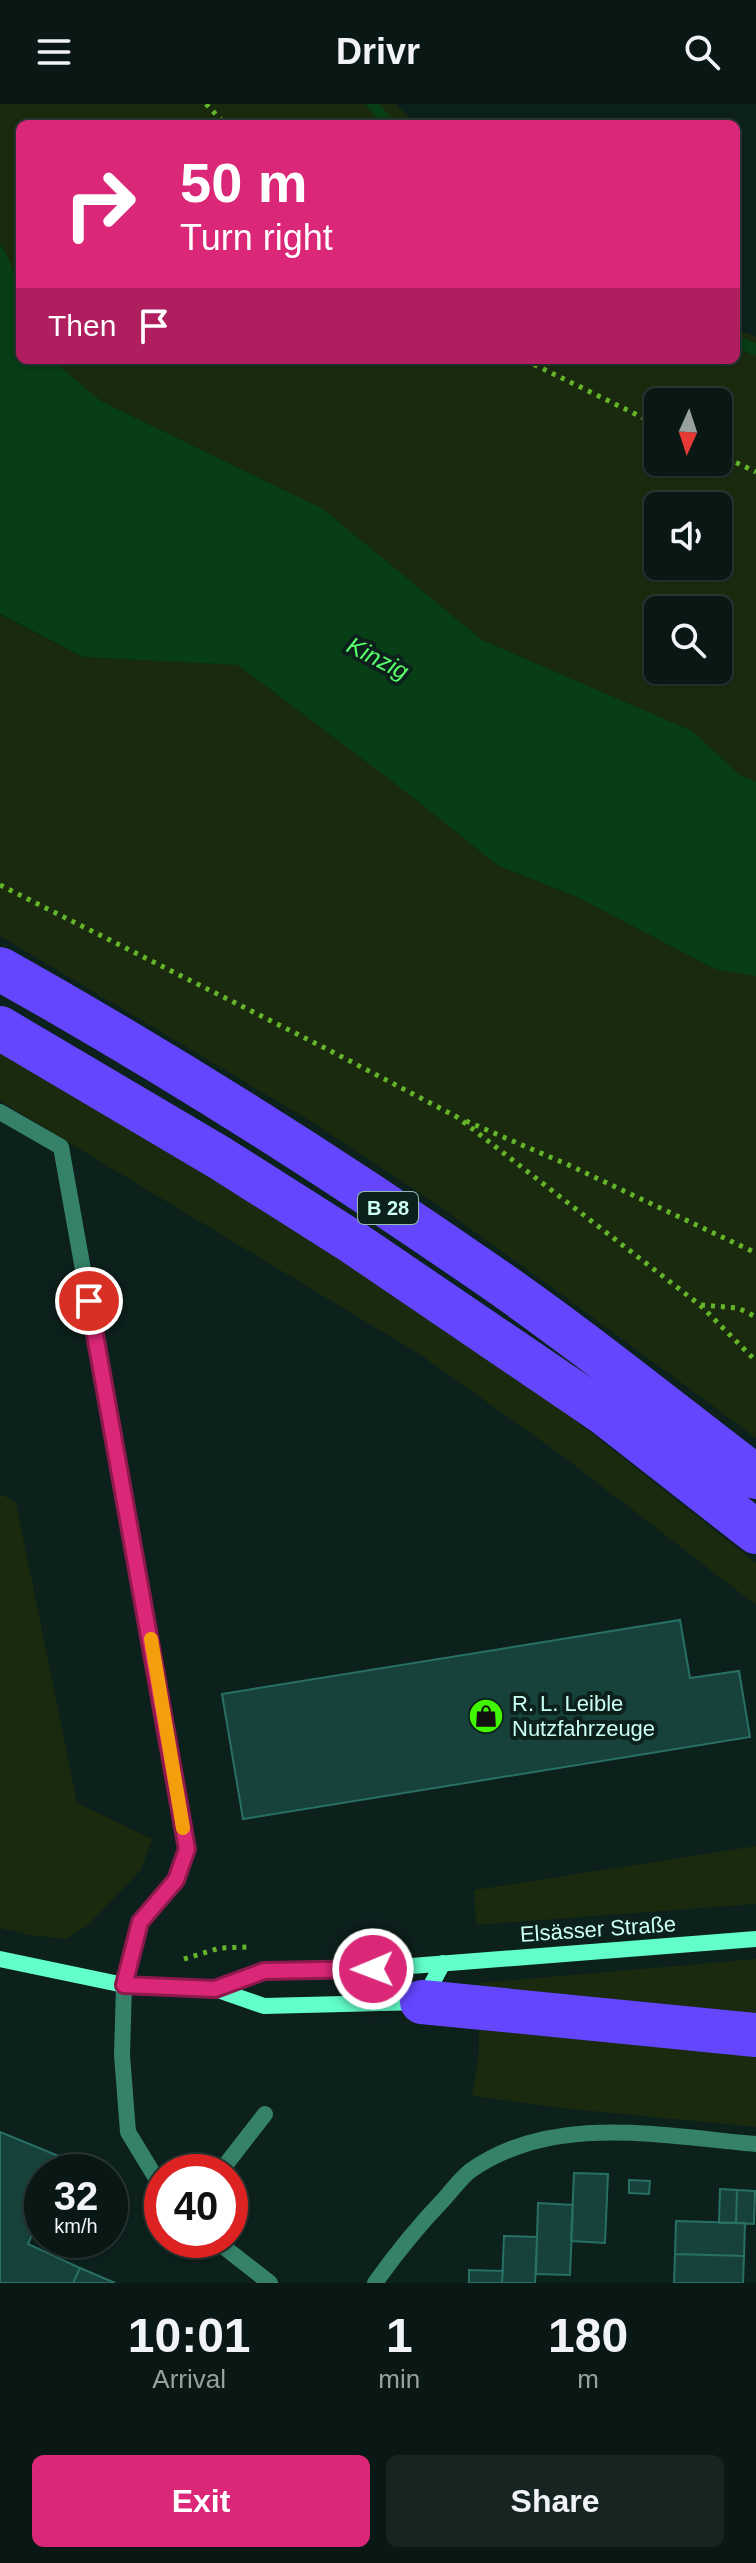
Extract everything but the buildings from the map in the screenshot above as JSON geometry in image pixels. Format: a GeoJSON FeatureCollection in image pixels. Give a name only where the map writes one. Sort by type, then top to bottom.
{"type":"FeatureCollection","features":[{"type":"Feature","properties":{"kind":"highway","name":"B 28"},"geometry":{"type":"LineString","coordinates":[[0,969],[237,1109],[492,1278],[756,1477]]}},
{"type":"Feature","properties":{"kind":"highway","name":"B 28"},"geometry":{"type":"LineString","coordinates":[[0,1028],[220,1158],[456,1311],[604,1413],[756,1532]]}},
{"type":"Feature","properties":{"kind":"highway"},"geometry":{"type":"LineString","coordinates":[[422,2002],[756,2035]]}},
{"type":"Feature","properties":{"kind":"street"},"geometry":{"type":"LineString","coordinates":[[0,1112],[61,1147],[187,1849],[176,1880],[140,1922],[124,1985],[122,2055],[128,2132],[144,2158]]}},
{"type":"Feature","properties":{"kind":"street","name":"Elsässer Straße"},"geometry":{"type":"LineString","coordinates":[[215,1989],[264,1971],[373,1969],[756,1939]]}},
{"type":"Feature","properties":{"kind":"street","name":"Elsässer Straße"},"geometry":{"type":"LineString","coordinates":[[0,1959],[124,1985],[215,1989],[264,2006],[422,2002]]}},
{"type":"Feature","properties":{"kind":"street"},"geometry":{"type":"LineString","coordinates":[[422,2002],[443,1963]]}},
{"type":"Feature","properties":{"kind":"street"},"geometry":{"type":"LineString","coordinates":[[234,2154],[265,2114]]}},
{"type":"Feature","properties":{"kind":"street"},"geometry":{"type":"LineString","coordinates":[[375,2283],[406,2239],[469,2172],[515,2147],[564,2133],[639,2134],[756,2144]]}},
{"type":"Feature","properties":{"kind":"street"},"geometry":{"type":"LineString","coordinates":[[238,2258],[270,2283]]}},
{"type":"Feature","properties":{"kind":"path"},"geometry":{"type":"LineString","coordinates":[[206,104],[221,120]]}},
{"type":"Feature","properties":{"kind":"path"},"geometry":{"type":"LineString","coordinates":[[533,364],[644,418]]}},
{"type":"Feature","properties":{"kind":"path"},"geometry":{"type":"LineString","coordinates":[[732,461],[756,472]]}},
{"type":"Feature","properties":{"kind":"path"},"geometry":{"type":"LineString","coordinates":[[0,885],[457,1117],[571,1166],[756,1253]]}},
{"type":"Feature","properties":{"kind":"path"},"geometry":{"type":"LineString","coordinates":[[457,1117],[700,1305],[756,1361]]}},
{"type":"Feature","properties":{"kind":"path"},"geometry":{"type":"LineString","coordinates":[[700,1305],[738,1308],[756,1317]]}},
{"type":"Feature","properties":{"kind":"shaded area"},"geometry":{"type":"Polygon","coordinates":[[[0,104],[396,104],[410,120],[16,120],[16,283],[6,252],[0,244],[0,104]]]}},
{"type":"Feature","properties":{"kind":"shaded area"},"geometry":{"type":"Polygon","coordinates":[[[740,330],[756,337],[756,781],[741,776],[692,731],[482,640],[323,509],[101,401],[57,364],[740,364],[740,330]]]}},
{"type":"Feature","properties":{"kind":"shaded area"},"geometry":{"type":"Polygon","coordinates":[[[0,615],[83,657],[238,665],[497,865],[577,897],[715,969],[756,976],[756,1438],[436,1204],[307,1119],[0,936],[0,615]]]}},
{"type":"Feature","properties":{"kind":"shaded area"},"geometry":{"type":"Polygon","coordinates":[[[0,1046],[409,1301],[576,1421],[756,1563],[756,1605],[564,1457],[421,1355],[0,1101],[0,1046]]]}},
{"type":"Feature","properties":{"kind":"shaded area"},"geometry":{"type":"Polygon","coordinates":[[[0,1494],[16,1502],[77,1803],[152,1839],[141,1870],[88,1925],[66,1939],[0,1928],[0,1494]]]}},
{"type":"Feature","properties":{"kind":"shaded area"},"geometry":{"type":"Polygon","coordinates":[[[756,1846],[756,1904],[476,1925],[474,1890],[756,1846]]]}},
{"type":"Feature","properties":{"kind":"shaded area"},"geometry":{"type":"Polygon","coordinates":[[[756,1959],[756,2127],[472,2096],[479,2053],[479,1983],[756,1959]]]}},
{"type":"Feature","properties":{"kind":"water","name":"Kinzig"},"geometry":{"type":"Polygon","coordinates":[[[0,244],[16,282],[16,364],[57,364],[101,401],[323,509],[482,640],[692,731],[741,776],[756,781],[756,976],[715,969],[577,897],[497,865],[238,665],[83,657],[0,614],[0,244]]]}},
{"type":"Feature","properties":{"kind":"waterway"},"geometry":{"type":"LineString","coordinates":[[372,104],[386,120]]}},
{"type":"Feature","properties":{"kind":"waterway"},"geometry":{"type":"LineString","coordinates":[[740,343],[756,350]]}},
{"type":"Feature","properties":{"kind":"slow traffic"},"geometry":{"type":"LineString","coordinates":[[151,1639],[183,1828]]}},
{"type":"Feature","properties":{"kind":"place","name":"R. L. Leible Nutzfahrzeuge"},"geometry":{"type":"Point","coordinates":[486,1716]}},
{"type":"Feature","properties":{"kind":"route"},"geometry":{"type":"LineString","coordinates":[[89,1301],[187,1849],[176,1880],[140,1922],[124,1985],[215,1989],[264,1971],[373,1969]]}}]}
